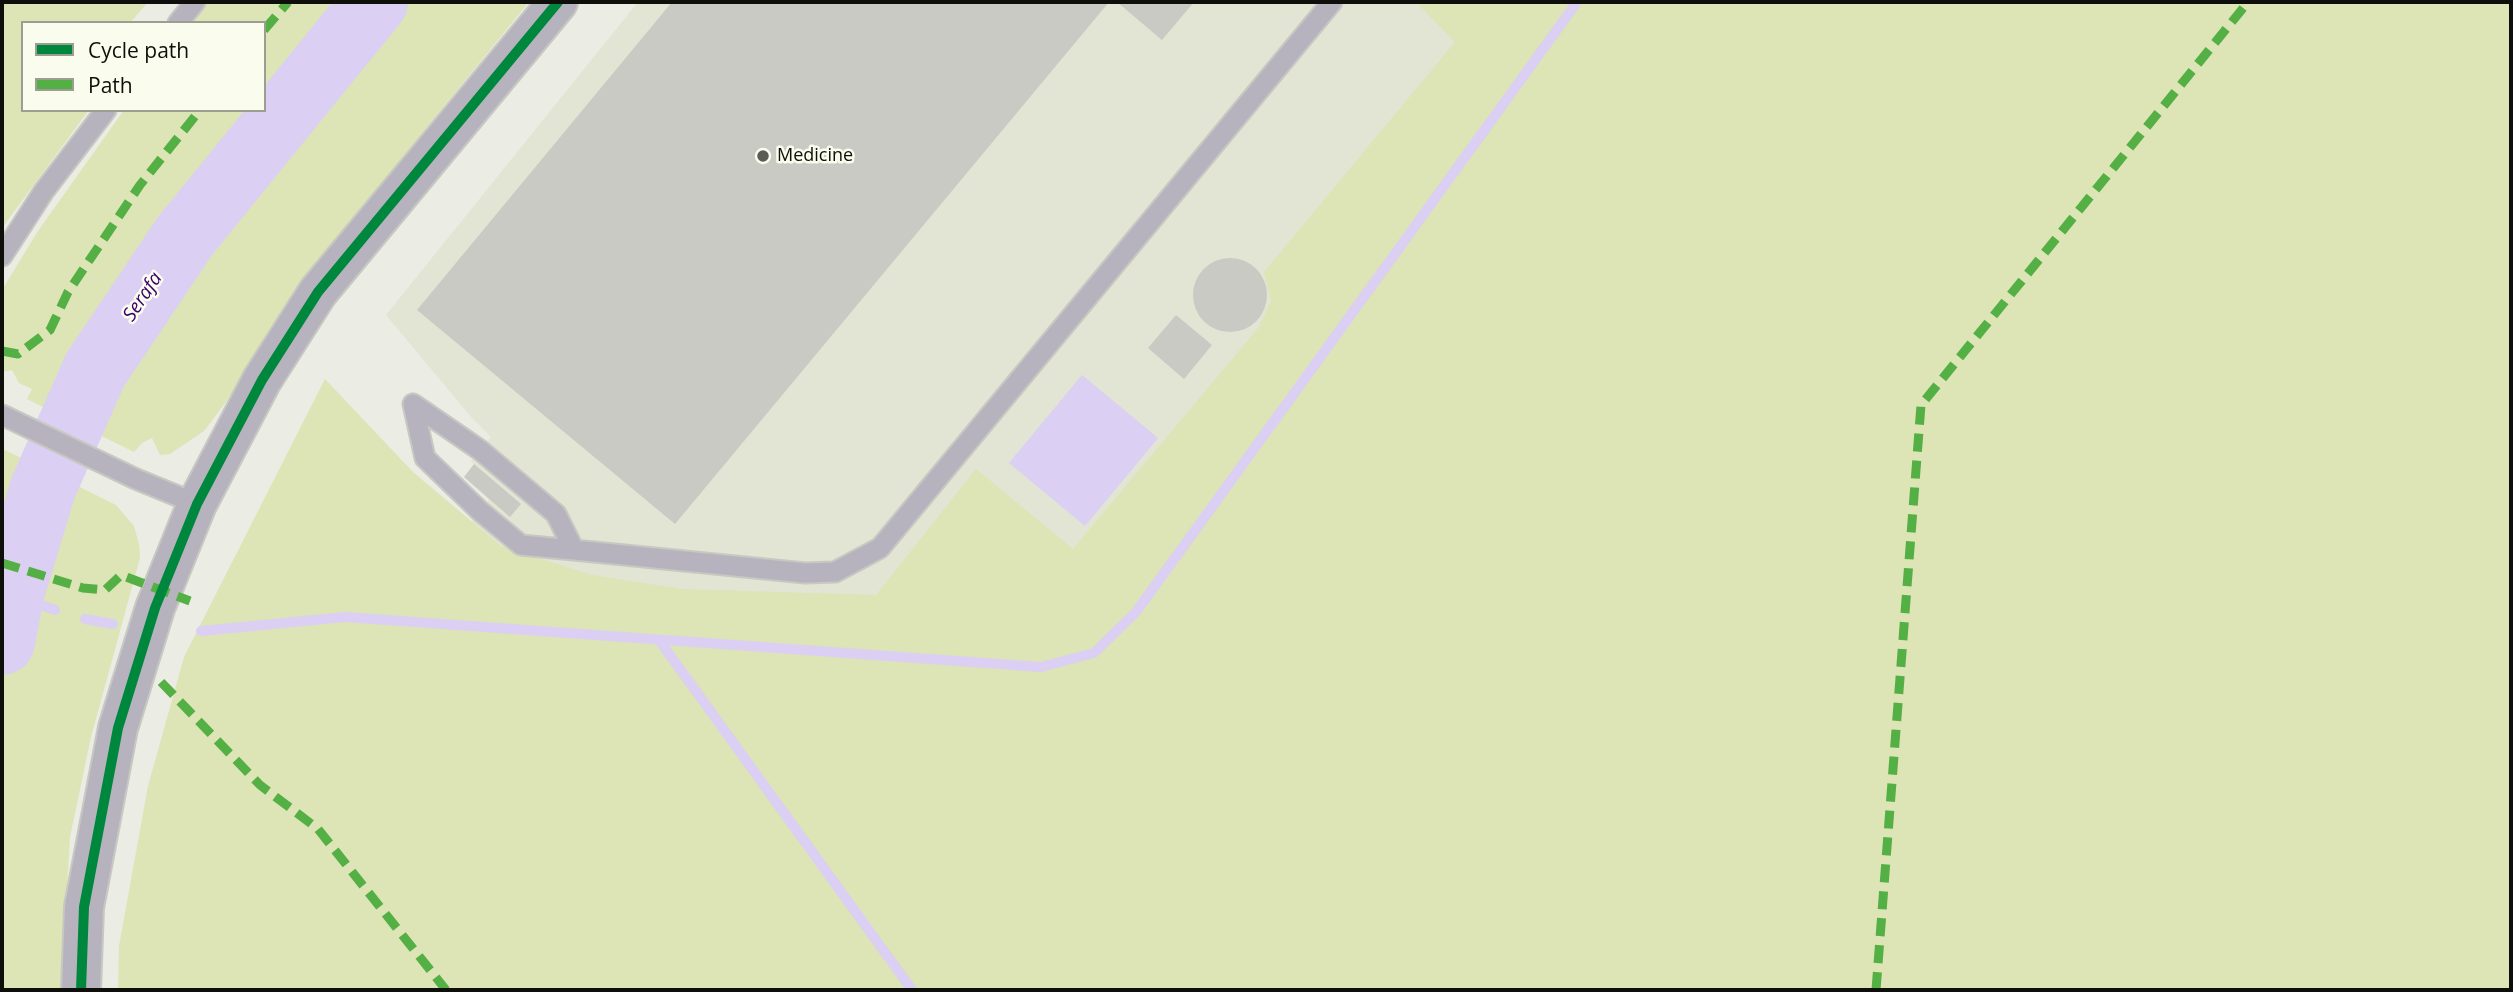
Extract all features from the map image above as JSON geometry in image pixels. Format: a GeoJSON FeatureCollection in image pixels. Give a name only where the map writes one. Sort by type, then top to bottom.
{"type":"FeatureCollection","features":[{"type":"Feature","properties":{"kind":"street"},"geometry":{"type":"LineString","coordinates":[[81,990],[85,907],[118,729],[155,608],[197,504],[262,380],[318,292],[558,2]]}},
{"type":"Feature","properties":{"kind":"lane"},"geometry":{"type":"LineString","coordinates":[[180,21],[195,2]]}},
{"type":"Feature","properties":{"kind":"lane"},"geometry":{"type":"LineString","coordinates":[[574,550],[556,514],[480,450],[413,404],[425,458],[480,511],[521,545],[805,573],[835,572],[880,548],[1332,2]]}},
{"type":"Feature","properties":{"kind":"lane"},"geometry":{"type":"LineString","coordinates":[[2,256],[44,191],[104,112]]}},
{"type":"Feature","properties":{"kind":"lane"},"geometry":{"type":"LineString","coordinates":[[2,415],[136,479],[197,504]]}},
{"type":"Feature","properties":{"kind":"shaded area"},"geometry":{"type":"Polygon","coordinates":[[[638,2],[1557,2],[1119,594],[552,620],[470,523],[489,500],[464,477],[474,464],[471,461],[491,437],[386,315],[638,2]]]}},
{"type":"Feature","properties":{"kind":"shaded area"},"geometry":{"type":"Polygon","coordinates":[[[1082,375],[1158,438],[1085,526],[1009,463],[1082,375]]]}},
{"type":"Feature","properties":{"kind":"green space"},"geometry":{"type":"Polygon","coordinates":[[[2,2],[148,2],[132,21],[21,21],[21,112],[88,112],[2,228],[2,2]]]}},
{"type":"Feature","properties":{"kind":"green space"},"geometry":{"type":"Polygon","coordinates":[[[208,2],[529,2],[305,277],[226,402],[204,431],[170,454],[160,455],[152,438],[142,443],[134,452],[27,399],[32,389],[19,383],[12,370],[2,372],[2,290],[38,231],[123,112],[266,112],[266,21],[194,21],[208,2]]]}},
{"type":"Feature","properties":{"kind":"green space"},"geometry":{"type":"Polygon","coordinates":[[[1416,2],[2511,2],[2511,990],[118,990],[119,946],[148,786],[184,657],[325,379],[413,472],[501,546],[592,575],[682,589],[876,595],[976,469],[1073,549],[1259,327],[1271,301],[1264,272],[1455,42],[1416,2]]]}},
{"type":"Feature","properties":{"kind":"green space"},"geometry":{"type":"Polygon","coordinates":[[[5,450],[116,505],[134,526],[139,544],[140,558],[91,737],[70,837],[61,990],[2,990],[2,451],[5,450]]]}},
{"type":"Feature","properties":{"kind":"building","name":"Medicine"},"geometry":{"type":"Polygon","coordinates":[[[672,2],[1109,2],[675,524],[417,310],[672,2]]]}},
{"type":"Feature","properties":{"kind":"building"},"geometry":{"type":"Polygon","coordinates":[[[1117,2],[1194,2],[1162,40],[1117,2]]]}},
{"type":"Feature","properties":{"kind":"building"},"geometry":{"type":"Polygon","coordinates":[[[1223,258],[1237,258],[1251,264],[1261,274],[1267,295],[1261,316],[1251,326],[1237,332],[1223,332],[1209,326],[1199,316],[1193,302],[1193,288],[1199,274],[1209,264],[1223,258]]]}},
{"type":"Feature","properties":{"kind":"building"},"geometry":{"type":"Polygon","coordinates":[[[1176,315],[1212,345],[1184,379],[1148,348],[1176,315]]]}},
{"type":"Feature","properties":{"kind":"building"},"geometry":{"type":"Polygon","coordinates":[[[474,464],[521,504],[510,517],[464,477],[474,464]]]}},
{"type":"Feature","properties":{"kind":"waterway","name":"Serafa"},"geometry":{"type":"LineString","coordinates":[[2,642],[11,594],[43,488],[95,370],[185,236],[375,2]]}},
{"type":"Feature","properties":{"kind":"waterway"},"geometry":{"type":"LineString","coordinates":[[201,631],[345,617],[1041,667],[1094,653],[1136,612],[1577,2]]}},
{"type":"Feature","properties":{"kind":"waterway"},"geometry":{"type":"LineString","coordinates":[[11,594],[55,610]]}},
{"type":"Feature","properties":{"kind":"waterway"},"geometry":{"type":"LineString","coordinates":[[85,619],[113,624]]}},
{"type":"Feature","properties":{"kind":"waterway"},"geometry":{"type":"LineString","coordinates":[[659,640],[912,990]]}},
{"type":"Feature","properties":{"kind":"marked path"},"geometry":{"type":"LineString","coordinates":[[266,28],[288,2]]}},
{"type":"Feature","properties":{"kind":"marked path"},"geometry":{"type":"LineString","coordinates":[[1876,990],[1921,405],[2248,2]]}},
{"type":"Feature","properties":{"kind":"marked path"},"geometry":{"type":"LineString","coordinates":[[2,351],[18,354],[50,330],[68,292],[140,185],[198,112]]}},
{"type":"Feature","properties":{"kind":"marked path"},"geometry":{"type":"LineString","coordinates":[[2,563],[83,588],[105,590],[121,575],[190,601]]}},
{"type":"Feature","properties":{"kind":"marked path"},"geometry":{"type":"LineString","coordinates":[[161,682],[260,785],[318,829],[446,990]]}},
{"type":"Feature","properties":{"kind":"cycle path"},"geometry":{"type":"LineString","coordinates":[[81,990],[84,907],[118,728],[155,608],[197,504],[262,380],[318,292],[558,2]]}},
{"type":"Feature","properties":{"kind":"place","name":"Medicine"},"geometry":{"type":"Point","coordinates":[763,156]}}]}
